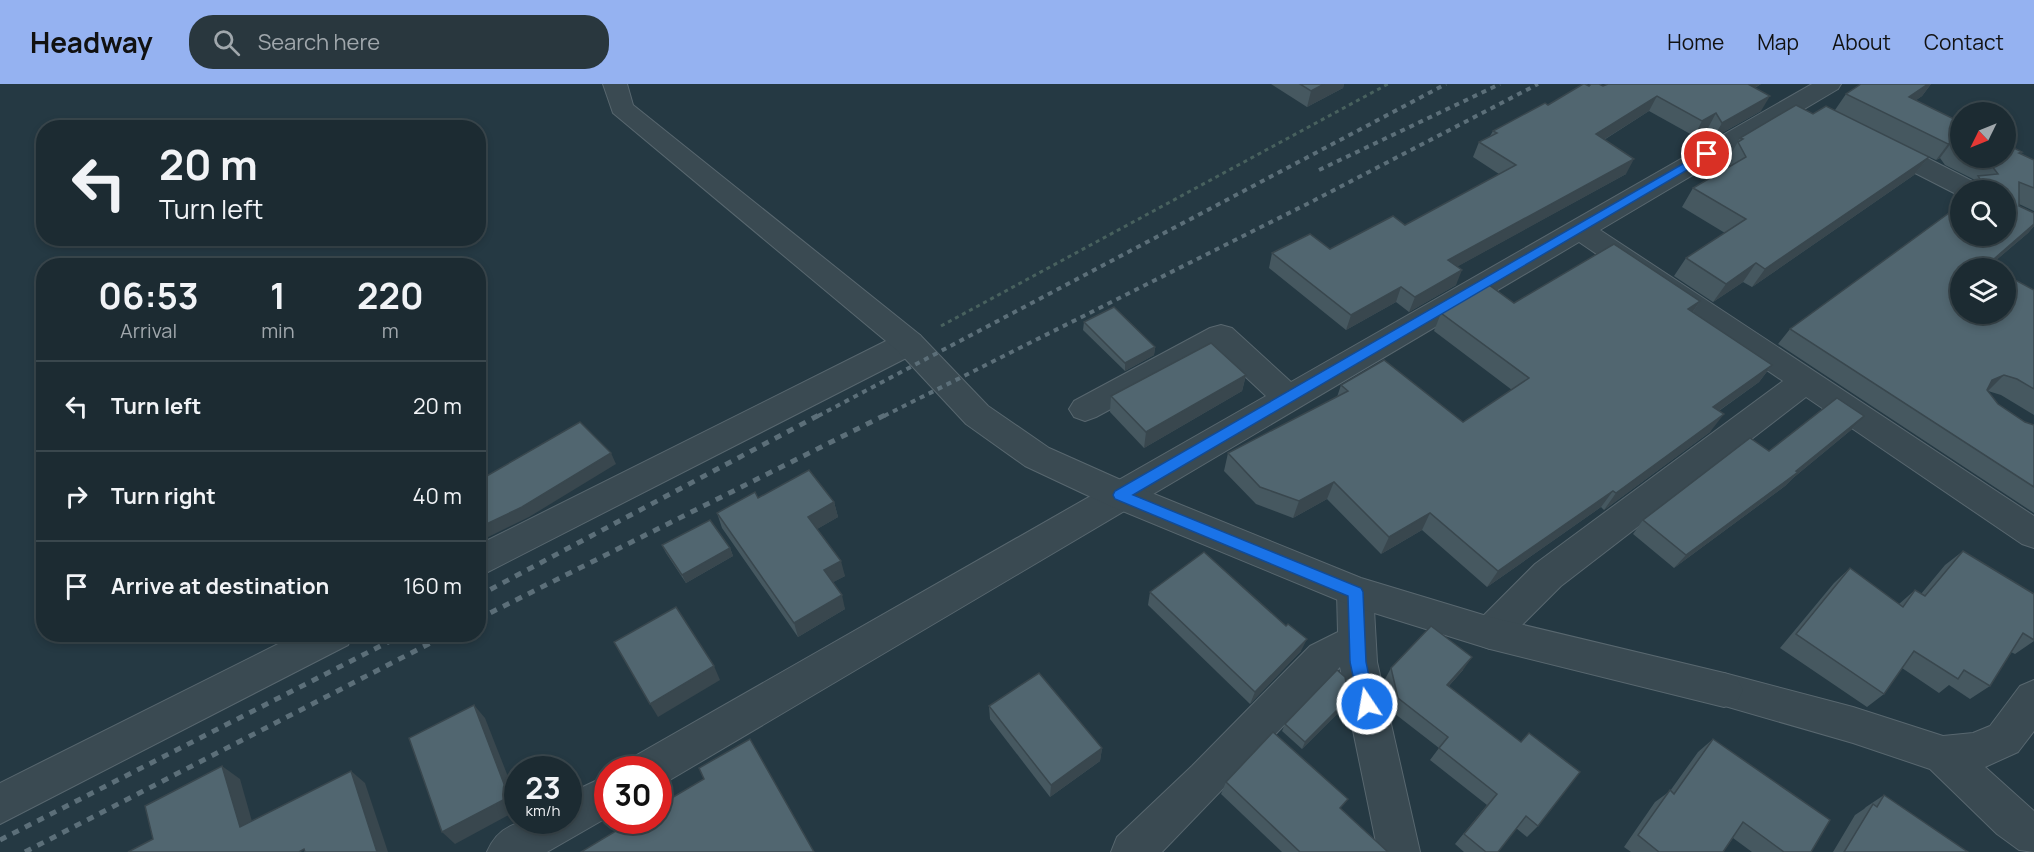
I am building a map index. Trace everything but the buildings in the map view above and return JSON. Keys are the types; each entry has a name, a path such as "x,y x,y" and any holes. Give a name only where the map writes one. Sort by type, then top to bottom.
{"street":[{"path":"615,84 622,108 909,344 977,415 1037,457 1120,495 1356,592 1490,633 1725,690 1853,725 1943,755 1973,752 1988,748 2004,739 2034,698"},
{"path":"672,757 1707,154 1809,109 1829,84"},
{"path":"1863,136 1950,180"},
{"path":"1579,229 2034,534"},
{"path":"1085,409 1221,336 1289,398"},
{"path":"486,558 909,344"},
{"path":"1490,633 1548,575 1806,381"},
{"path":"1356,592 1358,662 1398,852"},
{"path":"0,804 319,642"},
{"path":"1132,852 1206,780 1323,658 1331,651 1345,645 1358,645"},
{"path":"1943,755 2012,820 2034,835"},
{"path":"508,852 538,834"}],"path":[{"path":"909,344 1388,84"}],"railway":[{"path":"818,416 1446,84"},
{"path":"1319,170 1500,84"},
{"path":"884,416 1311,202 1538,84"},
{"path":"486,592 821,414"},
{"path":"486,615 887,414"},
{"path":"0,840 388,642"},
{"path":"25,852 432,642"}],"route":[{"path":"1367,704 1358,662 1356,592 1120,495 1707,154"}]}
